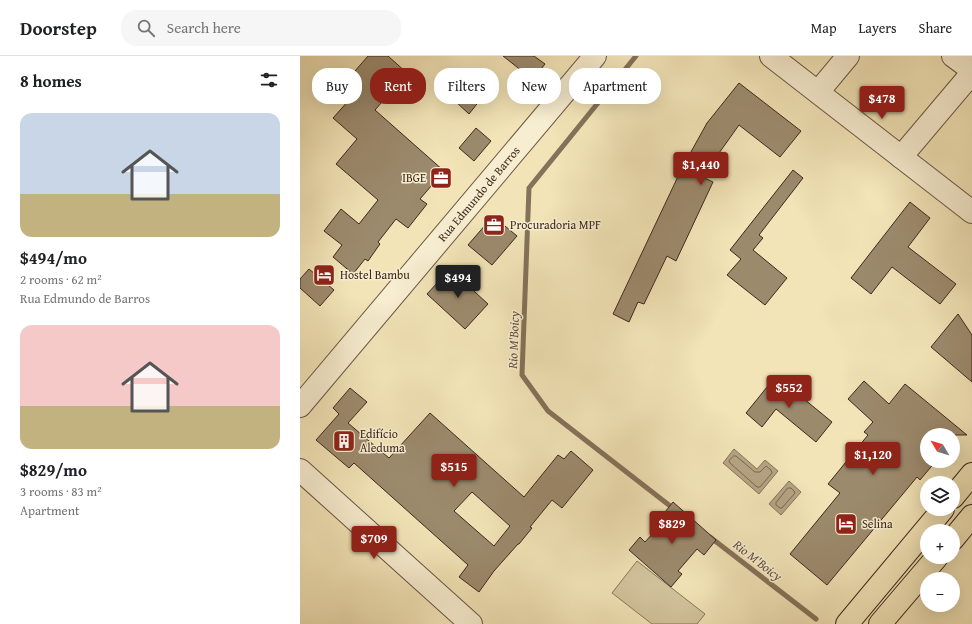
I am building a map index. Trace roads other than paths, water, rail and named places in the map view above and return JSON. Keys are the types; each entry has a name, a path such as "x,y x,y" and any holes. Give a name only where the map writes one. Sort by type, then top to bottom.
{"main road":[{"path":"960,488 972,474"},
{"path":"847,624 937,516"},
{"path":"960,531 972,516"},
{"path":"880,624 932,564"}],"street":[{"path":"771,56 972,212"},
{"path":"818,92 848,56"},
{"path":"901,157 972,72 953,56"},
{"name":"Rua Edmundo de Barros","path":"300,406 587,59"},
{"path":"300,470 471,624"}],"water":[{"path":"734,449 757,469 765,460 778,471 759,494 723,463"},
{"path":"789,481 801,492 781,515 769,504"}],"waterway":[{"name":"Rio M'Boicy","path":"636,56 529,188 522,375 548,411 674,509"},
{"name":"Rio M'Boicy","path":"710,537 816,619"}],"place":[{"name":"IBGE","path":"441,178"},
{"name":"Procuradoria MPF","path":"494,225"},
{"name":"Hostel Bambu","path":"324,275"},
{"name":"Edifício Aleduma","path":"344,441"},
{"name":"Selina","path":"846,524"}]}
